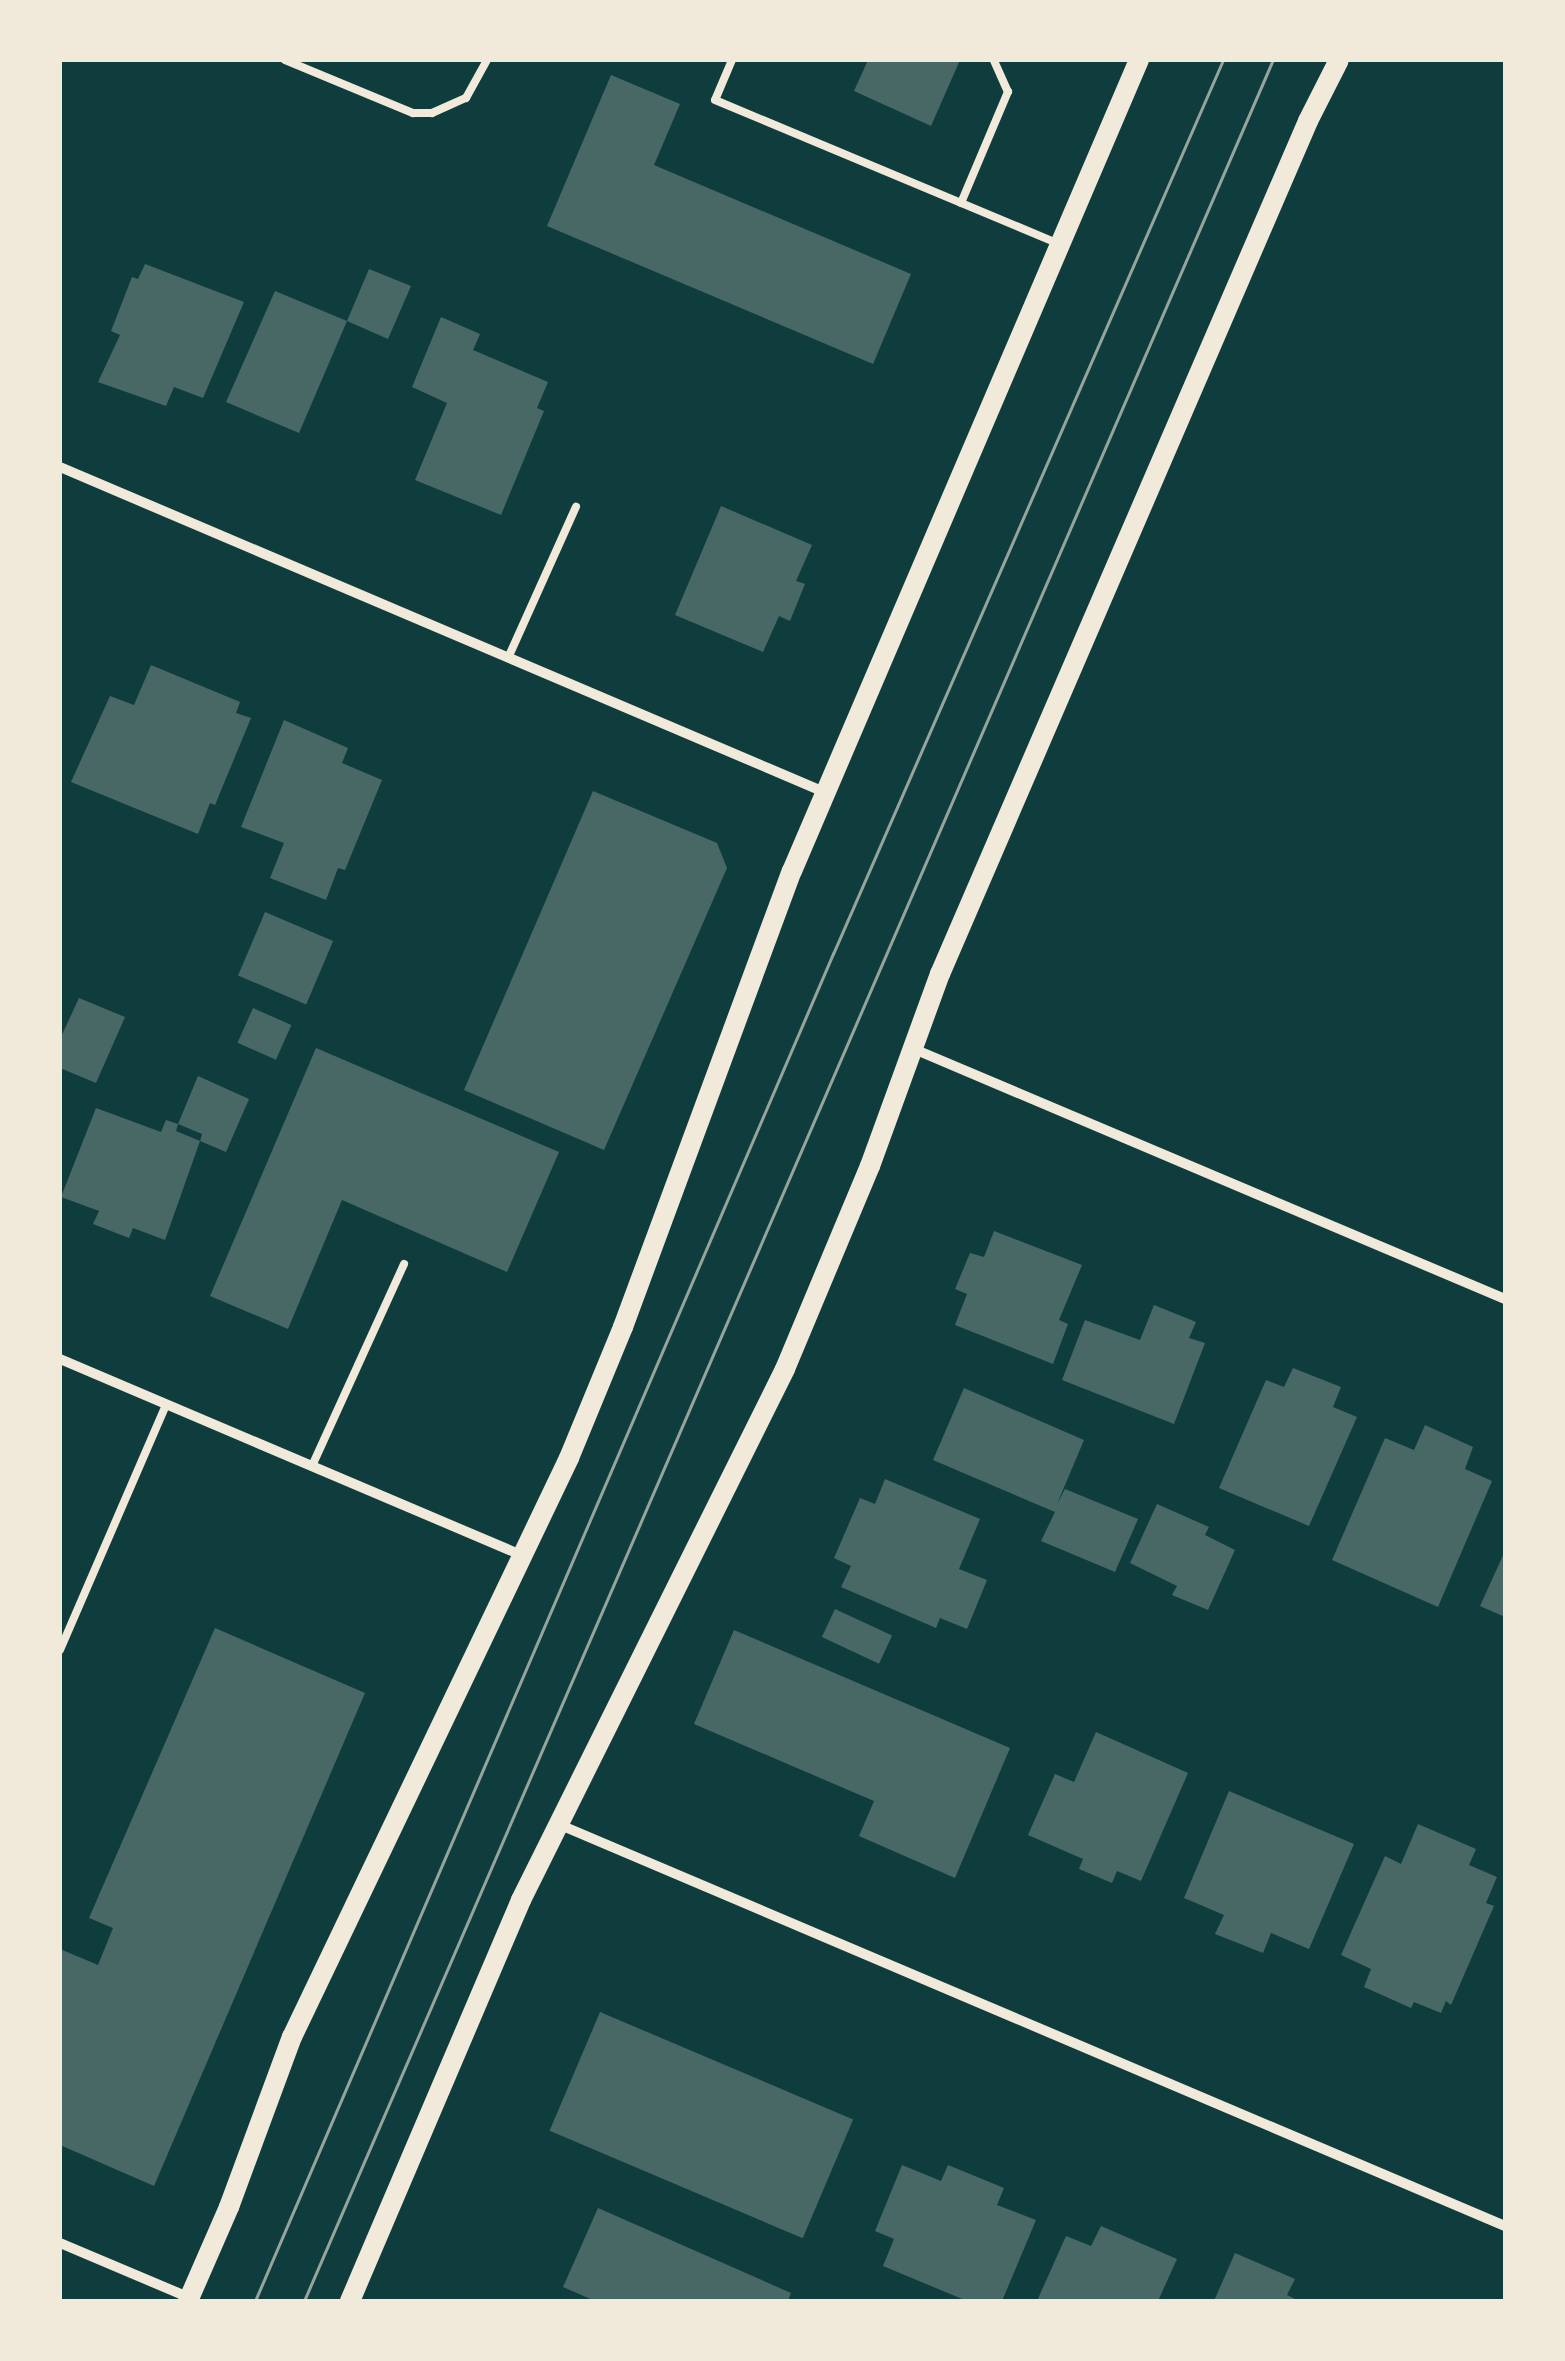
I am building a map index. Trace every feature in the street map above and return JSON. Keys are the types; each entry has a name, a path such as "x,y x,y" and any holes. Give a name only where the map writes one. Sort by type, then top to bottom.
{"main road":[{"path":"189,2300 292,2037 569,1458 623,1327 824,792 1139,60"},
{"path":"350,2301 557,1824 785,1369 870,1166 948,956 1308,121 1339,60"}],"street":[{"path":"60,468 824,792"},
{"path":"914,1048 1505,1299"},
{"path":"60,1359 521,1555"},
{"path":"557,1824 1505,2226"},
{"path":"60,2243 189,2300"}],"lane":[{"path":"285,60 414,113 450,108 466,98 487,60"},
{"path":"732,60 715,100 1060,244"},
{"path":"960,203 1008,92 994,60"},
{"path":"508,658 576,507"},
{"path":"312,1466 404,1264"},
{"path":"60,1650 166,1404"}],"building":[{"path":"868,60 960,60 931,126 854,91"},
{"path":"611,75 680,104 654,165 911,274 873,364 547,226"},
{"path":"145,264 244,302 203,398 174,387 166,406 98,382 120,335 111,331 132,277 138,279"},
{"path":"369,269 411,286 388,339 347,321"},
{"path":"275,291 347,321 299,433 226,402"},
{"path":"441,317 480,334 473,350 548,382 537,408 544,411 501,515 415,480 447,403 412,387"},
{"path":"721,506 812,545 796,581 805,584 790,621 779,616 763,652 675,615"},
{"path":"151,665 240,702 236,713 251,718 215,805 210,803 198,834 71,782 110,696 134,705"},
{"path":"284,720 348,748 342,763 382,780 345,870 338,868 326,900 270,878 284,843 241,827"},
{"path":"593,791 717,843 727,868 604,1150 464,1090"},
{"path":"265,912 333,941 306,1004 238,976"},
{"path":"79,998 125,1017 96,1083 60,1068 60,1039"},
{"path":"253,1008 291,1025 276,1060 238,1043"},
{"path":"316,1048 559,1152 507,1272 342,1200 288,1329 210,1296"},
{"path":"198,1076 249,1099 226,1152 200,1141 202,1134 178,1124"},
{"path":"96,1108 161,1132 166,1120 178,1124 176,1131 200,1141 165,1240 133,1228 129,1238 93,1224 99,1211 61,1197"},
{"path":"994,1231 1082,1265 1059,1320 1068,1324 1053,1364 955,1325 967,1294 955,1289 970,1253 984,1257"},
{"path":"1154,1305 1196,1322 1189,1338 1205,1343 1174,1424 1062,1380 1085,1320 1140,1340"},
{"path":"1293,1368 1341,1387 1333,1407 1357,1417 1309,1526 1219,1488 1266,1380 1284,1387"},
{"path":"964,1388 1084,1440 1057,1504 1065,1489 1138,1519 1115,1572 1041,1541 1055,1512 933,1460"},
{"path":"1425,1425 1473,1447 1465,1469 1492,1481 1438,1607 1332,1560 1385,1438 1414,1450"},
{"path":"885,1479 980,1519 959,1569 987,1580 967,1629 940,1618 936,1628 841,1587 851,1566 834,1558 860,1498 875,1504"},
{"path":"1157,1504 1209,1527 1205,1535 1235,1550 1208,1610 1172,1595 1177,1586 1130,1563"},
{"path":"1505,1551 1505,1617 1480,1606"},
{"path":"835,1609 892,1636 879,1664 822,1637"},
{"path":"215,1628 365,1693 154,2186 60,2145 60,1949 98,1965 113,1928 89,1918"},
{"path":"734,1630 1010,1748 955,1878 859,1836 874,1801 694,1724"},
{"path":"1096,1732 1188,1773 1141,1881 1117,1871 1112,1883 1079,1869 1083,1859 1028,1835 1055,1774 1074,1782"},
{"path":"1229,1791 1354,1844 1309,1949 1271,1933 1263,1953 1215,1934 1224,1915 1184,1898"},
{"path":"1418,1824 1476,1849 1469,1865 1497,1877 1486,1903 1494,1906 1451,2005 1446,2001 1441,2013 1414,2002 1411,2008 1364,1987 1371,1969 1341,1955 1385,1856 1401,1864"},
{"path":"600,2012 853,2119 803,2238 550,2131"},
{"path":"902,2165 941,2181 948,2165 1004,2188 997,2205 1036,2220 1002,2301 967,2301 883,2266 894,2239 875,2231"},
{"path":"598,2208 791,2293 788,2301 595,2301 563,2287"},
{"path":"1101,2226 1177,2259 1158,2301 1037,2301 1066,2236 1091,2246"},
{"path":"1235,2253 1295,2279 1287,2295 1299,2301 1214,2301"}],"tram line":[{"path":"255,2301 833,954 1223,60"},
{"path":"304,2301 1273,60"}]}
